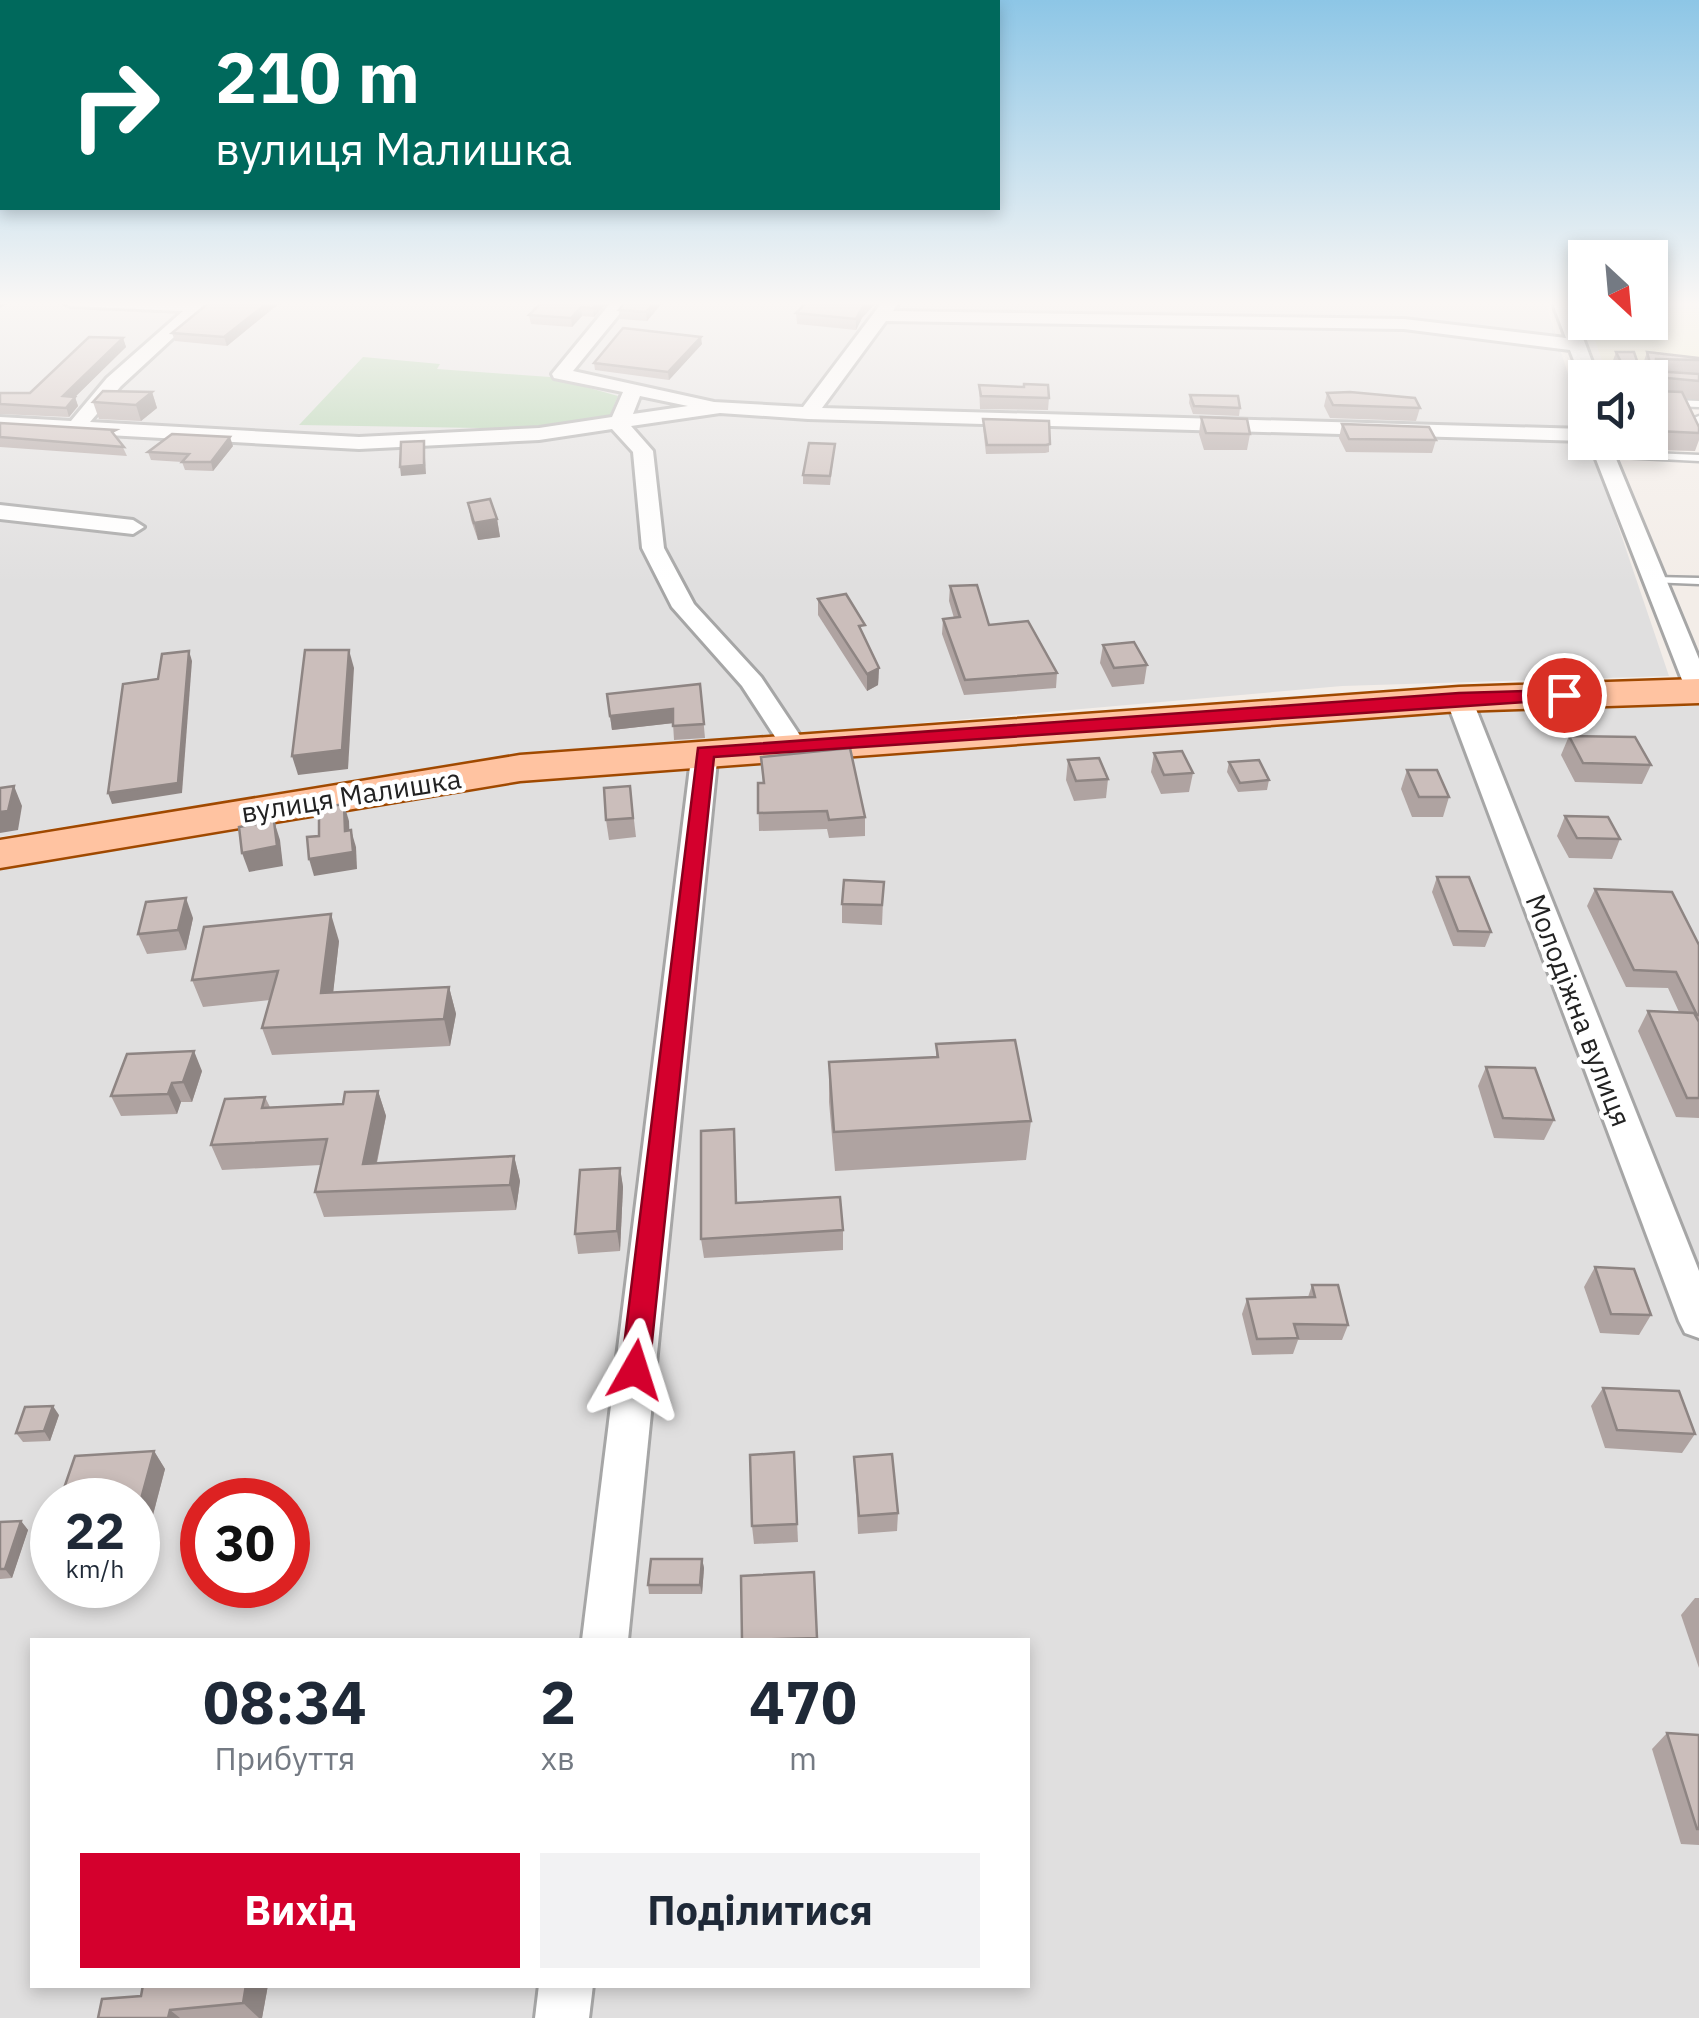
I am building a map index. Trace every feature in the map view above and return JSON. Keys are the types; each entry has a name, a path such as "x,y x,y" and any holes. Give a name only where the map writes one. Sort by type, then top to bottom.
{"main road":[{"name":"вулиця Малишка","path":"0,854 520,768 1459,699 1699,690"}],"street":[{"path":"76,427 103,395"},
{"path":"620,425 631,395"},
{"path":"666,395 720,407 808,413 1568,435"},
{"path":"808,413 821,395"},
{"path":"0,423 360,442 539,434 620,425 720,407"},
{"path":"620,425 643,451 653,548 684,607 752,682 794,746"},
{"path":"1609,460 1699,690"},
{"path":"0,512 133,527"},
{"name":"Молодіжна вулиця","path":"1459,699 1699,1321"},
{"path":"605,1638 705,752"},
{"path":"562,2018 566,1988"}],"lane":[{"path":"1673,395 1697,423"},
{"path":"1668,403 1699,404"},
{"path":"1668,455 1699,458"},
{"path":"1654,580 1699,581"}],"shaded area":[{"path":"0,395 1568,395 1568,460 1596,460 1669,676 1342,686 456,764 0,837"},
{"path":"1699,705 1699,2018 0,2018 0,867 521,781 1431,713"}],"green space":[{"path":"327,395 618,396 608,420 549,429 299,425"}],"building":[{"path":"0,395 75,397 66,408 0,404"},
{"path":"99,395 148,395 136,405 93,402"},
{"path":"1049,395 1049,398 981,396"},
{"path":"1190,395 1238,396 1240,408 1194,406"},
{"path":"1328,395 1384,395 1415,398 1420,408 1333,405"},
{"path":"1668,395 1684,395 1699,433 1668,432"},
{"path":"1201,417 1247,419 1250,434 1206,433"},
{"path":"983,419 1049,421 1050,444 987,445"},
{"path":"0,423 116,430 112,432 124,447 0,437"},
{"path":"1342,424 1429,427 1436,440 1349,439"},
{"path":"172,434 230,437 211,462 182,462 189,454 148,452"},
{"path":"424,441 424,465 400,467 401,442"},
{"path":"809,443 835,444 830,476 803,475"},
{"path":"490,499 497,519 474,523 468,503"},
{"path":"977,585 989,625 1028,621 1057,673 965,680 943,619 960,617 950,586"},
{"path":"846,594 865,625 859,626 879,668 867,674 818,599"},
{"path":"1134,642 1147,665 1114,668 1103,645"},
{"path":"305,650 349,650 342,750 292,756"},
{"path":"189,651 178,783 108,793 123,684 158,679 162,654"},
{"path":"700,684 704,724 673,726 673,709 610,716 607,694"},
{"path":"1569,736 1635,737 1651,765 1583,763"},
{"path":"850,748 865,817 829,820 827,811 758,813 758,783 764,783 761,757"},
{"path":"1182,751 1193,773 1164,775 1154,753"},
{"path":"1099,758 1108,779 1076,781 1068,760"},
{"path":"1259,760 1269,780 1240,783 1229,762"},
{"path":"1407,770 1437,770 1449,797 1419,797"},
{"path":"14,786 8,811 0,812 0,788"},
{"path":"630,786 633,818 606,820 604,788"},
{"path":"344,804 345,831 351,830 353,852 309,859 307,837 319,836 319,808"},
{"path":"1565,816 1608,817 1620,839 1577,838"},
{"path":"274,821 277,846 242,853 239,827"},
{"path":"1437,877 1469,877 1491,932 1458,931"},
{"path":"844,880 884,882 882,905 842,904"},
{"path":"1595,889 1672,892 1699,945 1699,1015 1676,972 1634,970"},
{"path":"186,898 178,930 138,934 146,902"},
{"path":"331,914 321,993 449,987 444,1019 262,1028 278,971 192,980 204,927"},
{"path":"1648,1011 1694,1013 1699,1022 1699,1098 1687,1098"},
{"path":"1015,1040 1031,1121 834,1132 829,1062 938,1057 936,1044"},
{"path":"194,1051 183,1082 172,1083 168,1094 111,1096 127,1054"},
{"path":"1486,1067 1535,1068 1554,1120 1503,1118"},
{"path":"378,1091 363,1164 514,1156 510,1185 315,1192 327,1139 211,1145 225,1099 265,1097 262,1108 343,1104 345,1092"},
{"path":"734,1129 736,1203 840,1197 843,1230 701,1239 701,1131"},
{"path":"620,1168 617,1231 575,1234 580,1170"},
{"path":"1595,1267 1634,1269 1651,1315 1611,1314"},
{"path":"1312,1285 1338,1285 1348,1325 1294,1324 1298,1338 1257,1339 1247,1299 1315,1297"},
{"path":"1603,1388 1679,1391 1695,1434 1617,1430"},
{"path":"53,1406 44,1431 16,1433 25,1407"},
{"path":"154,1451 147,1478 68,1478 75,1456"},
{"path":"794,1452 797,1524 752,1526 750,1455"},
{"path":"892,1454 898,1513 859,1516 854,1457"},
{"path":"21,1521 5,1569 0,1569 0,1522"},
{"path":"651,1559 702,1559 700,1585 648,1585"},
{"path":"814,1572 817,1638 742,1638 741,1576"},
{"path":"1667,1733 1699,1735 1699,1829 1697,1829"},
{"path":"142,1988 246,1988 243,2003 170,2010 168,2018 98,2018 102,1999 141,1996"}],"route":[{"path":"635,1370 705,752 1564,695"}]}
